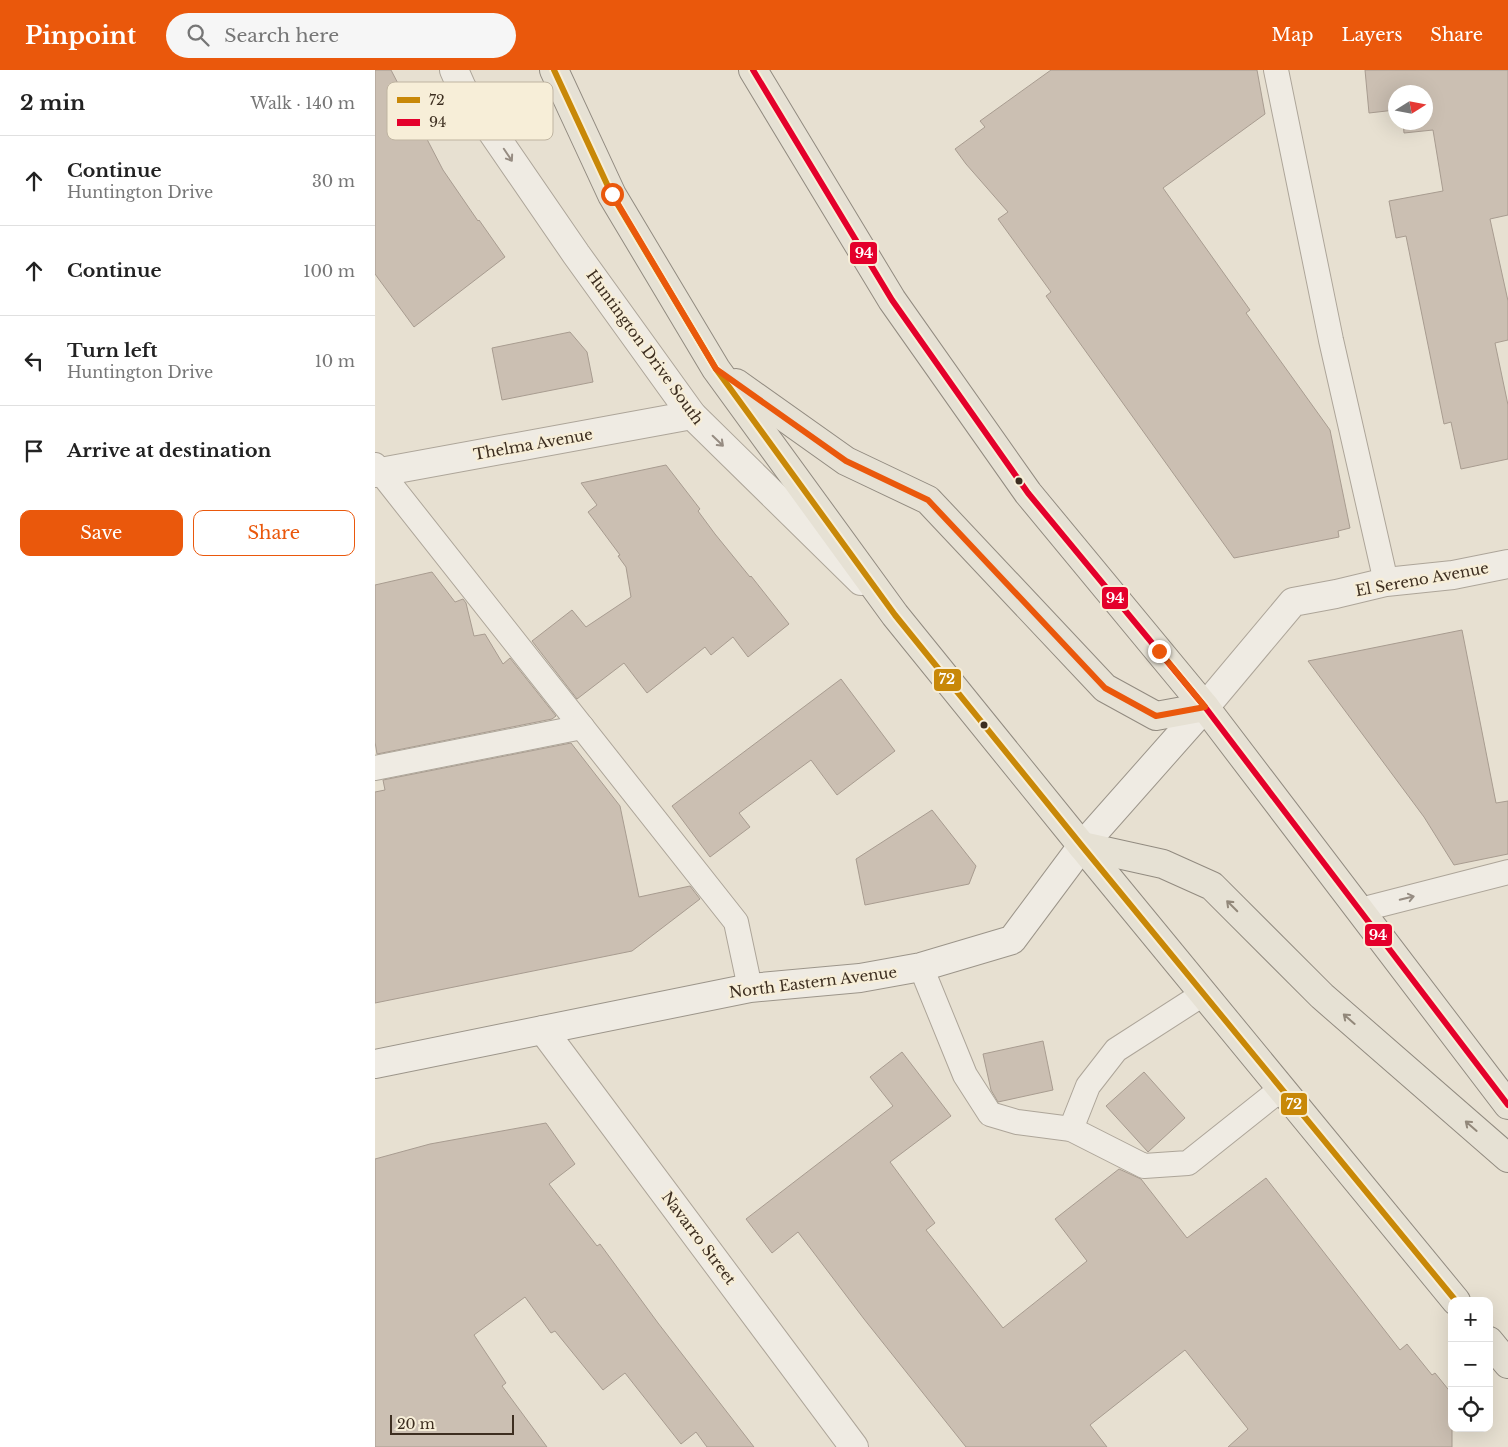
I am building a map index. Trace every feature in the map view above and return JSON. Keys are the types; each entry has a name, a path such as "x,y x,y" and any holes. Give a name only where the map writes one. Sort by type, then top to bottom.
{"main road":[{"path":"554,70 612,194 716,369 895,615 1453,1297"},
{"path":"756,74 891,300 1023,485 1205,707 1507,1102"},
{"path":"716,369 846,461 928,500 1105,688 1156,716 1205,707"},
{"path":"1082,846 1163,864 1211,886 1322,996 1508,1158"},
{"path":"1490,1342 1508,1364"}],"street":[{"name":"Huntington Drive South","path":"454,70 459,82"},
{"name":"Huntington Drive South","path":"498,140 576,254 692,415 895,615"},
{"name":"Thelma Avenue","path":"377,470 692,415"},
{"name":"El Sereno Avenue","path":"1205,707 1293,602 1386,582 1453,575 1508,564"},
{"name":"North Eastern Avenue","path":"375,1064 751,988 860,978 921,967 1012,940 1082,846 1205,707"},
{"name":"Navarro Street","path":"543,1030 854,1447"}],"lane":[{"path":"1276,70 1331,340 1386,582"},
{"path":"377,470 736,922 751,988"},
{"path":"375,768 582,727"},
{"path":"1360,910 1508,872"},
{"path":"921,967 965,1075 990,1114 1017,1122 1071,1129 1144,1166 1188,1162 1281,1089"},
{"path":"1071,1129 1088,1086 1116,1050 1203,994"}],"building":[{"path":"375,70 391,70 397,82 387,82 387,140 427,140 443,170 505,257 414,327 375,274"},
{"path":"1051,70 1257,70 1265,114 1163,188 1250,310 1246,313 1330,430 1350,528 1338,531 1339,537 1234,558 1046,296 1051,292 998,219 1008,212 955,149 985,127 980,121"},
{"path":"1365,70 1508,70 1508,215 1490,219 1508,301 1508,340 1495,343 1508,405 1508,459 1461,469 1451,422 1444,424 1406,236 1396,238 1389,201 1443,191 1433,130 1433,85 1388,85 1388,111 1369,113"},
{"path":"1404,130 1433,130 1404,133"},
{"path":"570,332 587,352 593,382 502,400 492,348"},
{"path":"666,465 700,509 698,511 715,534 789,624 748,657 733,637 711,655 705,647 647,693 624,663 577,699 532,641 572,610 586,627 631,597 626,567 618,556 620,555 588,512 597,505 581,483"},
{"path":"432,572 455,602 463,599 466,603 474,636 485,634 503,664 510,658 556,716 552,719 377,754 375,742 375,585"},
{"path":"1462,630 1496,803 1508,801 1508,854 1454,865 1424,817 1308,661"},
{"path":"841,679 895,751 837,795 811,760 739,813 750,827 710,857 672,806"},
{"path":"571,743 620,806 639,897 690,886 700,899 632,951 375,1003 375,792 385,790 383,780"},
{"path":"932,810 976,866 969,884 865,905 856,859"},
{"path":"1043,1041 1053,1090 998,1102 991,1090 983,1054"},
{"path":"902,1052 951,1116 890,1162 935,1223 926,1230 1003,1328 1087,1261 1055,1219 1119,1169 1141,1179 1187,1238 1266,1178 1400,1350 1407,1344 1432,1375 1435,1373 1448,1389 1448,1432 1452,1432 1452,1447 1228,1447 1248,1429 1185,1350 1090,1425 1107,1447 966,1447 864,1319 798,1232 772,1253 746,1219 893,1106 870,1077"},
{"path":"1144,1072 1185,1118 1148,1152 1106,1106"},
{"path":"546,1123 575,1164 549,1184 597,1246 600,1244 658,1323 754,1447 707,1447 696,1432 681,1444 625,1373 603,1390 555,1331 551,1333 525,1297 474,1335 506,1383 502,1386 547,1447 375,1447 375,1159 430,1144"}],"transit line":[{"name":"72","path":"554,70 612,195 716,369 895,615 1453,1297"},
{"name":"94","path":"753,70 892,300 1028,493 1205,707 1508,1105"}],"route":[{"path":"612,194 716,369 846,461 928,500 1105,688 1156,716 1205,707 1159,651"}]}
